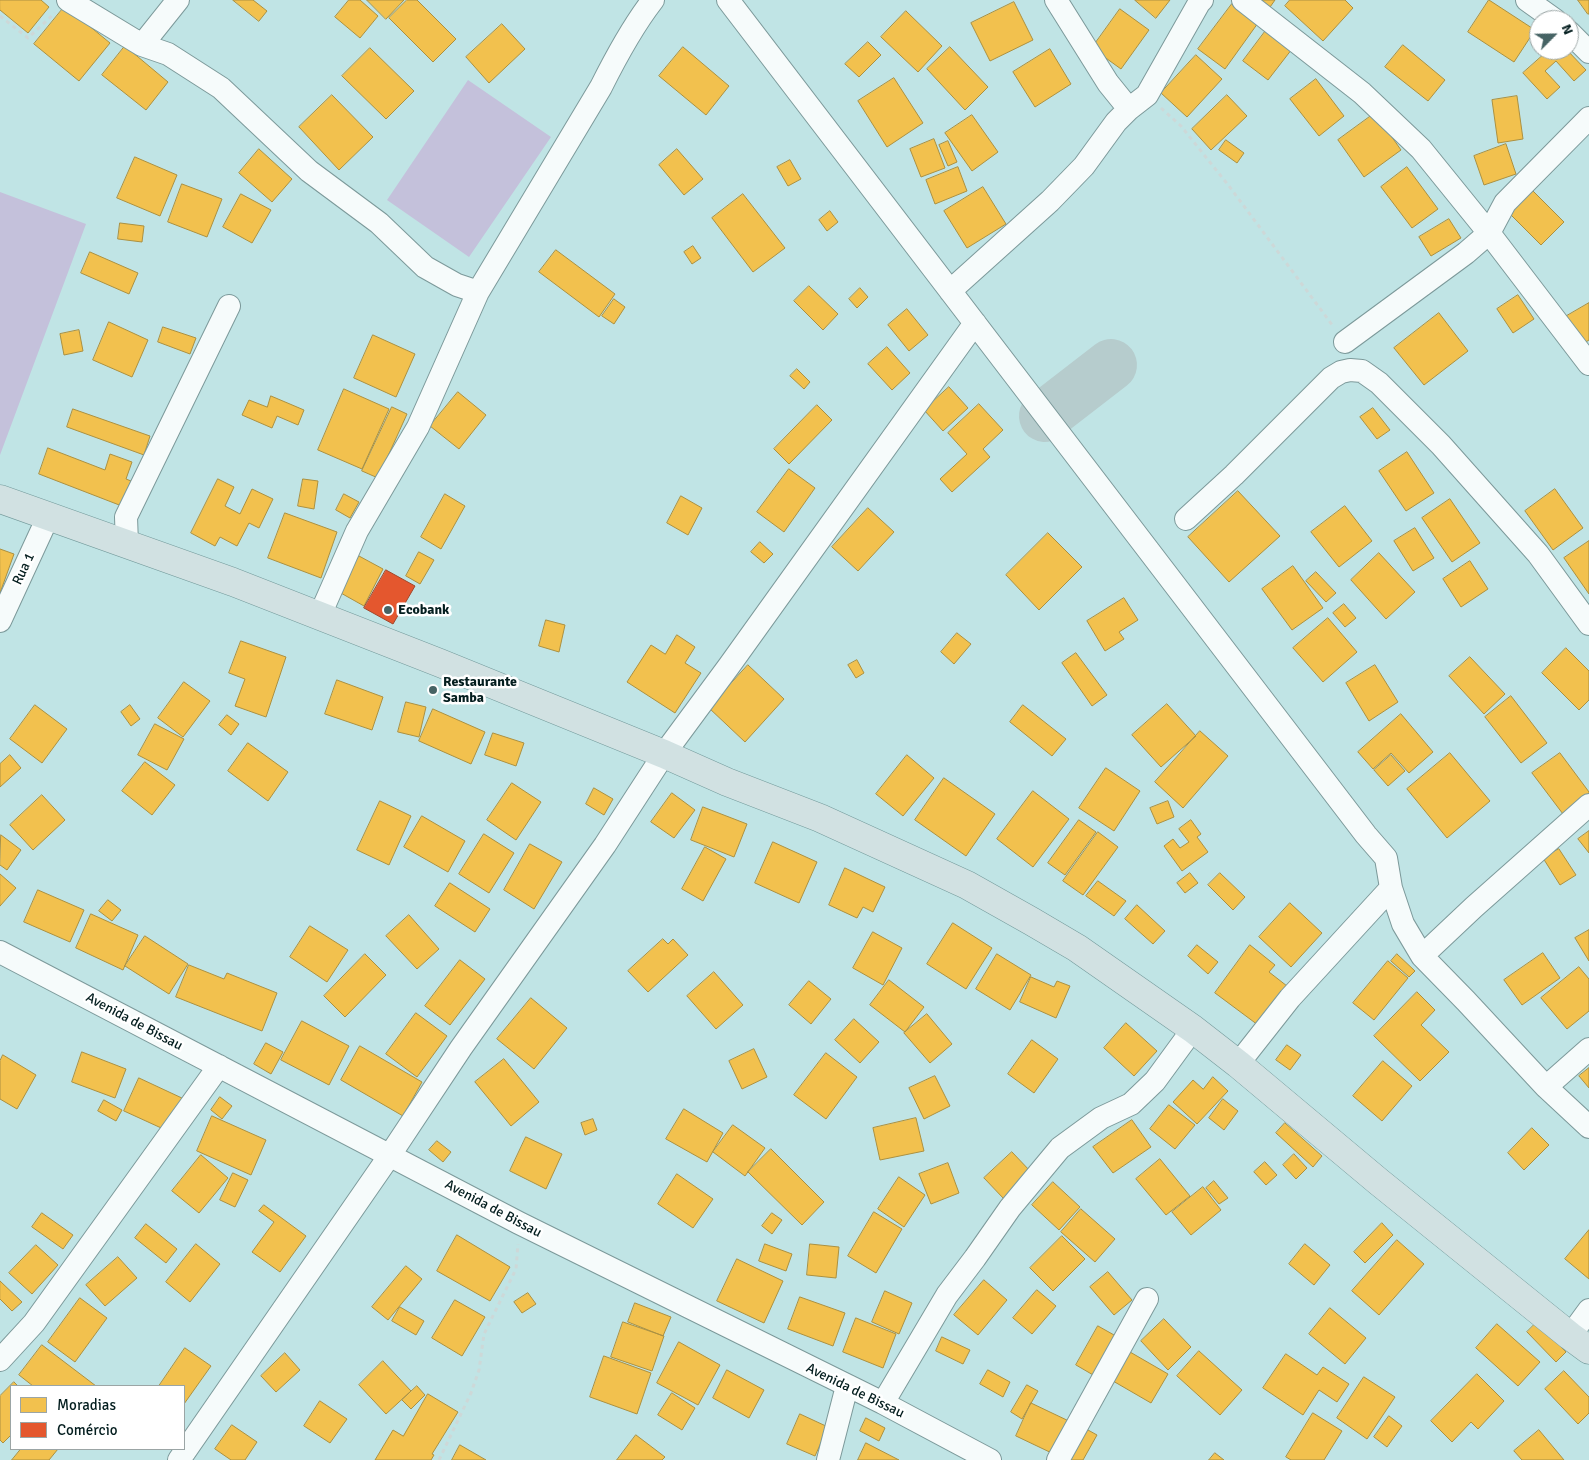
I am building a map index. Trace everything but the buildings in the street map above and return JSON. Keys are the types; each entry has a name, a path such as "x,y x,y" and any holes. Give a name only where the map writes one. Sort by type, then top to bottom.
{"main road":[{"path":"0,499 320,615 664,754 727,782 820,818 967,885 1077,948 1193,1029 1579,1343"}],"street":[{"path":"68,0 142,45 168,54 221,88 309,171 380,223 425,267 457,286 478,292"},
{"path":"142,45 178,0"},
{"path":"320,615 357,531 418,427 478,292 601,87 641,14 652,0"},
{"path":"728,0 1360,827 1386,858 1391,888 1403,924 1422,956 1546,1088 1589,1128"},
{"path":"1056,0 1108,83 1129,109"},
{"path":"950,291 1050,201 1084,166 1116,122 1147,95 1202,0"},
{"path":"1243,0 1369,99 1421,149 1489,233 1589,364"},
{"path":"1528,0 1542,10"},
{"path":"1579,42 1589,52"},
{"path":"1345,342 1466,253 1489,233 1505,202 1589,118"},
{"path":"127,544 126,517 229,306"},
{"path":"179,1460 390,1155 461,1048 605,845 664,754 975,323"},
{"path":"1186,519 1234,475 1331,378 1350,370 1362,371 1379,383 1441,445 1538,554 1589,624"},
{"name":"Rua 1","path":"0,621 48,517"},
{"path":"1422,956 1589,805"},
{"path":"1238,1064 1290,998 1391,888"},
{"name":"Avenida de Bissau","path":"0,952 519,1224 883,1404 990,1460"},
{"path":"883,1404 946,1295 1010,1208 1060,1148 1101,1118 1131,1104 1155,1081 1193,1029"},
{"path":"1546,1088 1589,1049"},
{"path":"0,1360 34,1323 218,1066"},
{"path":"1058,1460 1147,1299"},
{"path":"1579,1343 1589,1310"},
{"path":"828,1460 847,1386"}],"path":[{"path":"0,16 28,38 68,0"},
{"path":"1147,95 1181,126 1229,186 1345,342"},
{"path":"439,1460 471,1393 479,1370 484,1334 516,1270 519,1224"}],"shaded area":[{"path":"468,80 551,137 469,257 387,200"},
{"path":"0,192 86,224 0,455"}],"taxiway":[{"path":"1045,416 1111,365"}],"place":[{"name":"Ecobank","path":"388,610"},
{"name":"Restaurante Samba","path":"433,690"}]}
